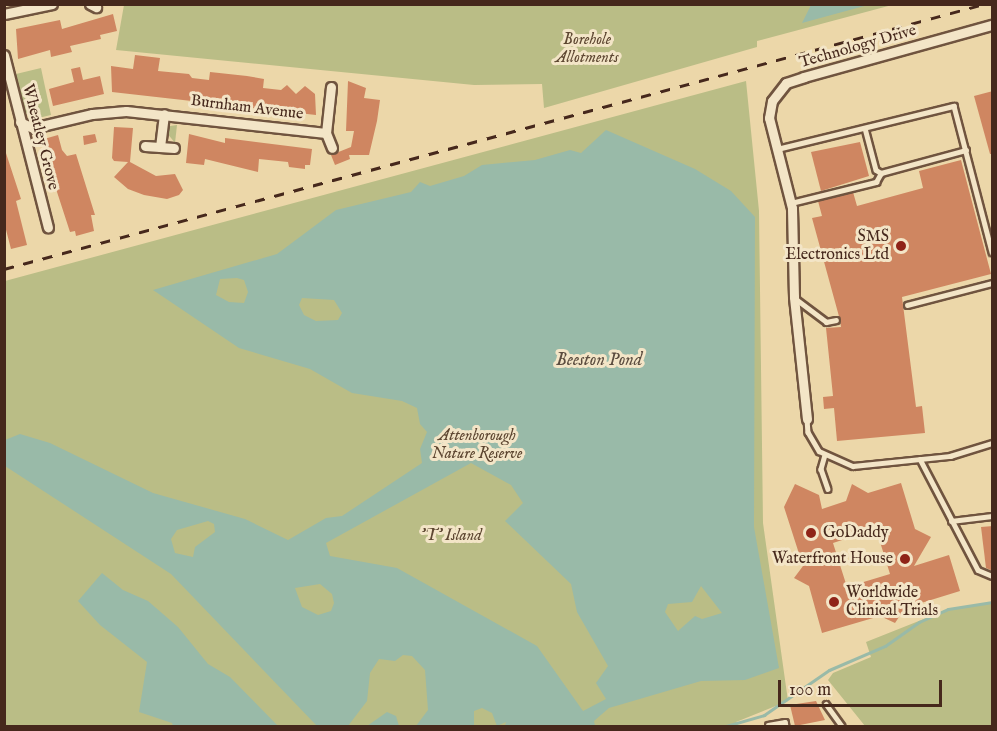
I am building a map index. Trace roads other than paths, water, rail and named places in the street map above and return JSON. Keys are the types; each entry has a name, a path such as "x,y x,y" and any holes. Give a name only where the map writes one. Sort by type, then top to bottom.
{"street":[{"path":"4,14 52,4"},
{"name":"Technology Drive","path":"807,419 794,297 791,203 777,149 770,108 777,92 786,83 993,25"},
{"name":"Wheatley Grove","path":"4,55 48,227"},
{"name":"Burnham Avenue","path":"331,87 326,133 332,148"},
{"name":"Burnham Avenue","path":"20,122 33,128 102,112 164,114 326,133"},
{"path":"160,147 164,114"},
{"path":"145,146 174,148"}],"lane":[{"path":"777,149 954,106 993,252"},
{"path":"865,128 876,170 881,172 966,150"},
{"path":"791,203 876,182 881,172"},
{"path":"907,305 993,283"},
{"path":"794,297 826,322 836,320"},
{"path":"807,419 813,442 825,455 853,466 964,453 993,443"},
{"path":"825,455 821,469 828,489"},
{"path":"920,459 978,570 993,576"},
{"path":"951,521 993,516"},
{"path":"826,704 842,726"},
{"path":"768,725 785,722 786,726"}],"water":[{"path":"811,4 868,5 802,23"},
{"name":"Beeston Pond","path":"606,130 695,169 731,191 755,217 754,527 779,668 745,680 701,681 609,708 594,721 595,726 505,726 506,722 497,726 492,713 482,708 474,711 474,726 416,726 428,710 425,670 412,656 403,655 395,661 379,659 370,673 367,701 348,726 317,726 171,574 5,466 5,440 20,434 50,443 153,493 245,519 288,540 326,518 342,516 422,463 420,449 427,432 420,424 417,408 402,401 352,393 310,369 239,348 153,290 277,254 336,210 411,192 420,182 430,186 464,176 482,165 535,160 570,150 581,153","holes":["220,279 244,280 248,292 244,303 229,302 216,295","302,298 334,300 342,313 338,320 316,321 304,315 299,305","471,463 511,485 523,503 505,521 571,584 577,612 608,666 596,683 606,699 583,711 537,646 397,568 330,556 326,543","208,521 214,524 215,532 195,547 193,557 175,553 171,539 177,530","320,584 332,594 334,603 331,611 318,615 302,607 295,588","701,586 722,613 702,619 695,616 678,631 665,612 668,604 692,602"]},
{"path":"102,573 123,590 148,601 178,627 208,664 230,677 278,726 173,726 172,723 139,712 147,662 100,625 78,601"},
{"path":"387,712 396,716 399,726 367,726"}],"waterway":[{"path":"726,726 764,715 829,670 885,646 919,622 948,609 992,602"}],"railway":[{"path":"4,269 984,4"}],"place":[{"name":"SMS Electronics Ltd","path":"901,246"},
{"name":"GoDaddy","path":"811,533"},
{"name":"Waterfront House","path":"905,559"},
{"name":"Worldwide Clinical Trials","path":"834,602"}],"park label":[{"name":"Borehole Allotments","path":"587,49"},
{"name":"Attenborough Nature Reserve","path":"477,445"},
{"name":"'T' Island","path":"451,536"}]}
